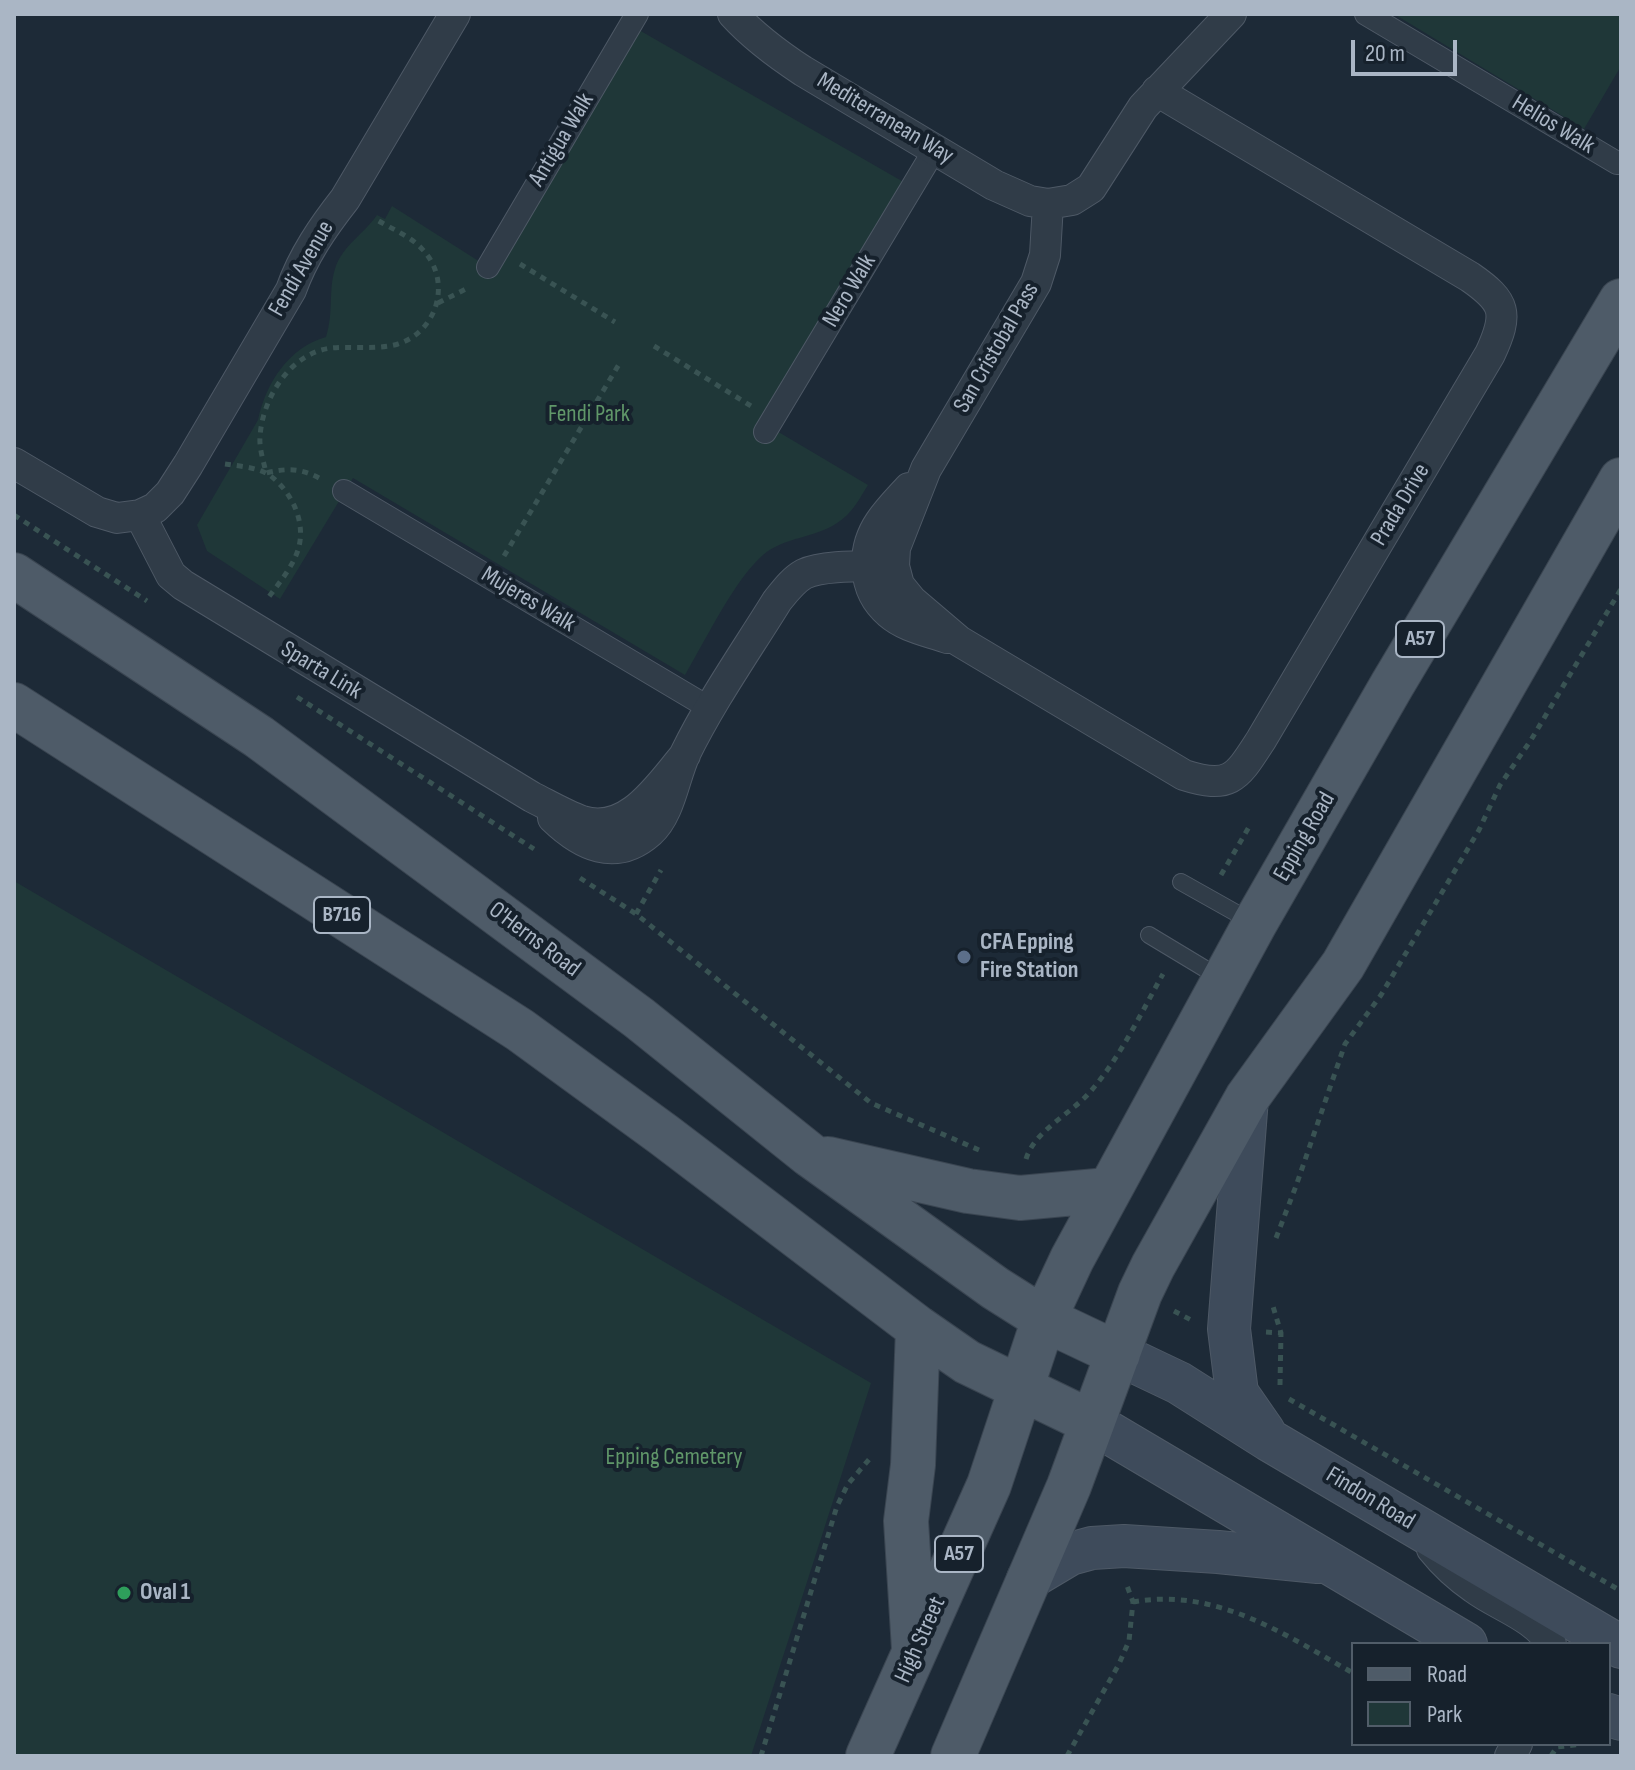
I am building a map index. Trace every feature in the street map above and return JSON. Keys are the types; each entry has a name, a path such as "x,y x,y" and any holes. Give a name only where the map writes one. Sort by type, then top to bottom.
{"main road":[{"name":"Epping Road","path":"1019,1388 1044,1319 1072,1259 1223,980 1392,685 1621,301"},
{"path":"959,1741 1069,1486 1140,1293 1247,1098 1343,965 1621,480"},
{"name":"O'Herns Road","path":"14,575 272,746 639,1018 810,1155 995,1288 1044,1319 1118,1354"},
{"name":"B716","path":"14,705 520,1030 918,1328 967,1362 1019,1388"},
{"path":"1247,1098 1229,1329 1237,1393 1269,1440"},
{"path":"810,1155 968,1191 1020,1198 1108,1190"},
{"path":"915,1655 906,1521 913,1465 918,1328"},
{"name":"Findon Road","path":"1118,1354 1179,1383 1269,1440 1621,1647"},
{"path":"1019,1388 1091,1422 1463,1642"},
{"name":"High Street","path":"868,1756 989,1485 1019,1388"},
{"path":"1028,1579 1070,1554 1092,1548 1124,1546 1331,1564"}],"street":[{"name":"Fendi Avenue","path":"140,515 155,508 170,493 188,465 291,290 299,267 345,199 455,14"},
{"name":"Antigua Walk","path":"493,258 637,14"},
{"name":"Mediterranean Way","path":"733,14 775,53 1012,194 1048,204"},
{"path":"1048,204 1072,200 1091,188 1130,124 1157,91 1231,14"},
{"name":"Helios Walk","path":"1366,14 1617,163"},
{"name":"Prada Drive","path":"880,567 874,597 890,614 912,627 959,641 1184,775 1208,783 1224,781 1245,765 1498,337 1502,314 1491,292 1157,91"},
{"name":"Nero Walk","path":"768,426 935,149"},
{"name":"San Cristobal Pass","path":"880,567 869,545 880,522 926,469 1036,283 1045,255 1048,204"},
{"path":"14,463 97,512 117,518 140,515"},
{"name":"Mujeres Walk","path":"344,491 711,709"},
{"name":"Sparta Link","path":"140,515 171,575 183,585 532,797 584,822 619,820 650,797 685,755 789,586 803,575 818,570 880,567"},
{"path":"1410,1523 1443,1563 1475,1589 1530,1623 1549,1642"}],"lane":[{"path":"1181,882 1255,923"},
{"path":"1149,935 1223,980"}],"path":[{"path":"266,473 259,441 261,421 270,400 297,362 311,352 396,345 416,336 438,303 438,278 433,263 422,248 377,220"},
{"path":"493,258 615,322"},
{"path":"654,346 768,426"},
{"path":"491,578 621,361"},
{"path":"188,465 224,464 266,473 292,500 298,516 298,549 290,567 268,598"},
{"path":"266,473 298,469 344,491"},
{"path":"14,515 160,609"},
{"path":"1270,1249 1281,1229 1345,1044 1381,995 1479,830 1500,785 1531,740 1621,589"},
{"path":"292,693 543,854"},
{"path":"1207,897 1237,852 1249,827"},
{"path":"636,914 661,870"},
{"path":"570,871 636,914 871,1103 979,1150"},
{"path":"1020,1198 1023,1168 1029,1149 1090,1093 1176,951"},
{"name":"Findon Road","path":"1267,1289 1281,1333 1282,1393 1621,1591"},
{"path":"1140,1293 1201,1326 1281,1333"},
{"path":"761,1756 837,1506 848,1484 877,1446"},
{"path":"1067,1756 1129,1641 1133,1602 1123,1571 1124,1546"},
{"path":"1133,1602 1154,1598 1189,1599 1241,1613 1351,1672"}],"green space":[{"path":"1394,14 1621,14 1621,66 1584,129"},
{"name":"Fendi Park","path":"639,30 907,184 765,424 868,485 851,511 828,528 780,545 763,555 731,595 685,675 353,478 280,599 207,551 197,525 258,420 267,393 281,368 301,349 326,337 333,277 338,261 348,247 377,215 385,219 392,206 488,267"},
{"name":"Epping Cemetery","path":"14,881 871,1383 751,1756 14,1756"}],"place":[{"name":"CFA Epping Fire Station","path":"964,957"},
{"name":"Oval 1","path":"124,1593"}]}
